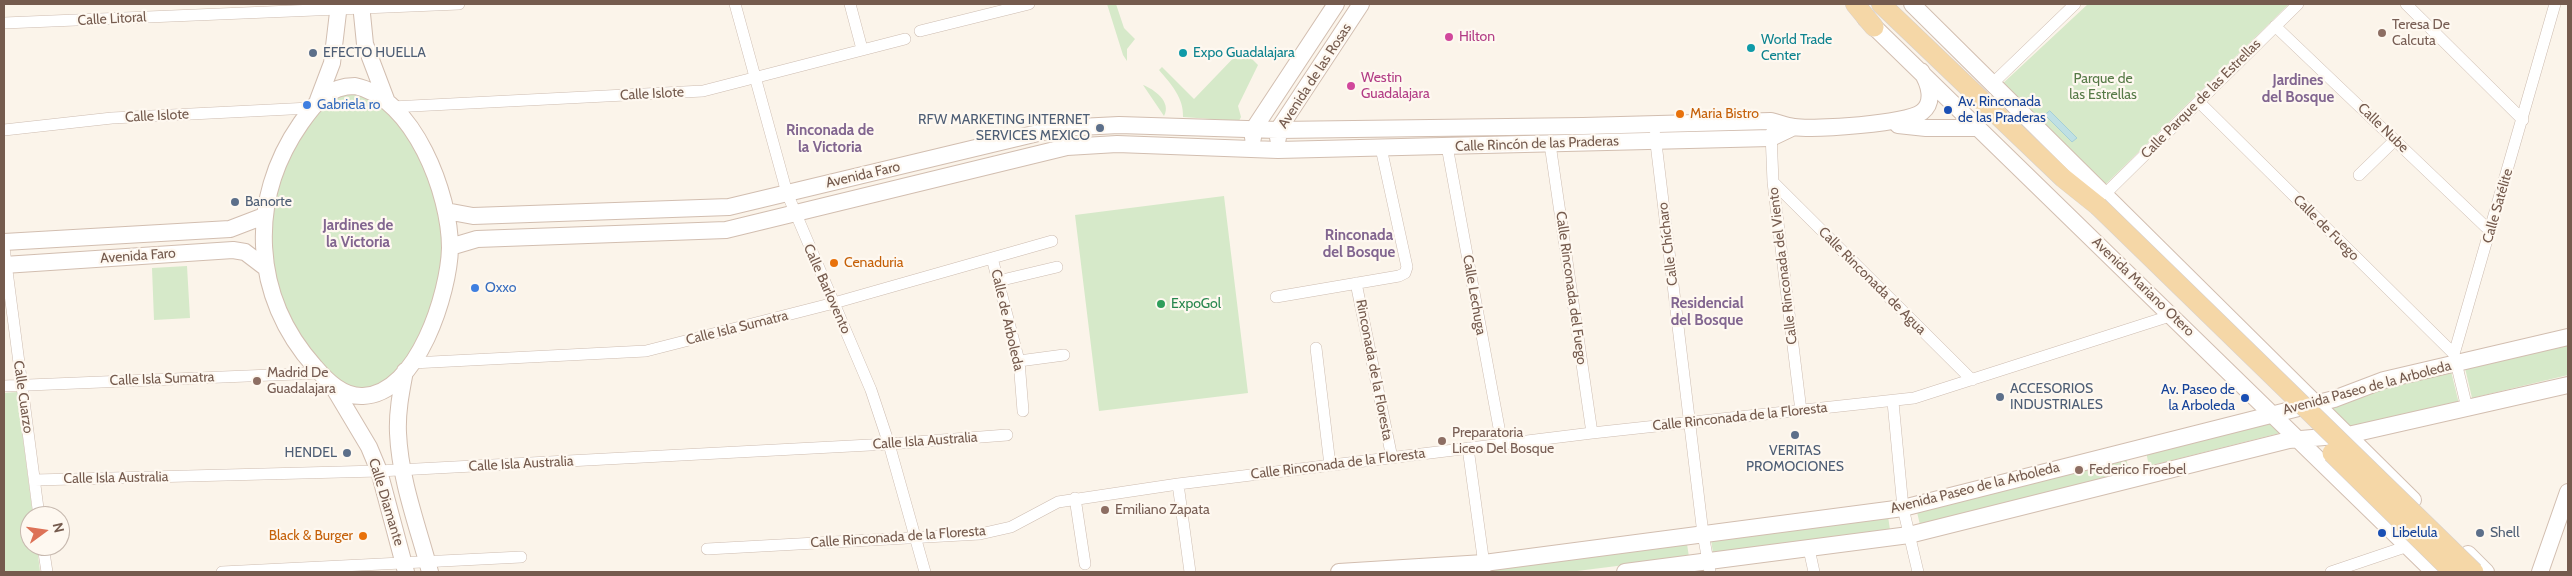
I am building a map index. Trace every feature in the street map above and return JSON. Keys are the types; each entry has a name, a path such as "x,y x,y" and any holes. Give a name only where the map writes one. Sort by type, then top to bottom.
{"main road":[{"path":"1855,4 1874,27"},
{"name":"Avenida Mariano Otero","path":"1881,4 2063,178 2097,205 2472,572"},
{"name":"Avenida Mariano Otero","path":"2097,205 2454,572"}],"street":[{"name":"Calle Litoral","path":"4,23 339,6 460,4"},
{"name":"Calle Barlovento","path":"735,4 787,193 871,390 889,444 925,572"},
{"path":"850,4 862,50"},
{"path":"980,4 983,16"},
{"path":"920,32 1029,4"},
{"name":"Avenida de las Rosas","path":"1253,130 1336,4"},
{"name":"Avenida de las Rosas","path":"1278,150 1278,130 1361,4"},
{"name":"Avenida Mariano Otero","path":"1850,4 2299,438 2434,572"},
{"name":"Avenida Mariano Otero","path":"1912,4 1992,84 2097,205 2348,435 2486,572"},
{"path":"1992,84 2075,4"},
{"name":"Calle Parque de las Estrellas","path":"2097,205 2298,4"},
{"path":"2406,4 2523,120"},
{"name":"Calle Satélite","path":"2467,408 2455,359 2555,4"},
{"path":"314,104 336,89 355,86 374,92 390,105 407,124 422,148 435,175 446,211 450,247 444,287 436,316 409,367 385,389 364,396 342,391 326,378 300,350 284,323 272,292 266,268 264,216 266,203 284,148 314,104 332,63 339,6"},
{"path":"361,6 365,44 390,105"},
{"name":"Calle Nube","path":"2275,26 2490,231"},
{"path":"1312,81 1319,52 1318,32"},
{"name":"Calle Islote","path":"390,105 703,91 905,38"},
{"name":"Calle Rincón de las Praderas","path":"1886,123 1913,117 1926,108 1930,94 1926,79 1921,71"},
{"name":"Calle de Fuego","path":"2199,102 2455,359"},
{"name":"Calle Islote","path":"4,130 112,118 314,104"},
{"name":"Calle Rincón de las Praderas","path":"1278,130 1772,121 1794,127 1886,123 1926,128 1978,128"},
{"name":"Calle Rinconada del Viento","path":"1772,121 1773,182 1801,411"},
{"name":"Calle Chícharo","path":"1654,124 1689,422 1709,567"},
{"name":"Avenida Faro","path":"446,211 473,216 717,208 1059,128 1119,125 1278,130"},
{"name":"Calle Rincón de las Praderas","path":"1278,150 1772,138 1794,127"},
{"path":"1253,130 1253,150"},
{"path":"2359,174 2395,140"},
{"name":"Avenida Faro","path":"450,247 477,239 726,230 1067,147 1117,144 1278,150"},
{"name":"Calle Rinconada del Fuego","path":"1550,144 1592,433"},
{"name":"Calle Lechuga","path":"1447,146 1502,444"},
{"name":"Rinconada de la Floresta","path":"1276,297 1405,273 1406,267 1381,148"},
{"name":"Calle Rinconada de Agua","path":"1773,182 1972,380"},
{"name":"Avenida Faro","path":"4,242 230,229 264,216"},
{"name":"Calle Isla Sumatra","path":"409,367 646,351 834,303 1052,240"},
{"name":"Calle Cuarzo","path":"4,248 38,506"},
{"name":"Avenida Faro","path":"5,265 233,250 245,252 266,268"},
{"name":"Calle de Arboleda","path":"992,258 1019,361 1023,411"},
{"path":"998,281 1056,267"},
{"name":"Rinconada de la Floresta","path":"1356,283 1392,458"},
{"name":"Calle Rinconada de la Floresta","path":"706,549 980,534 1011,527 1049,506 1076,498 1592,433 1893,402 1927,395 2172,315"},
{"name":"Avenida Paseo de la Arboleda","path":"1339,572 1484,567 1703,534 1903,508 2273,413 2315,404 2384,380 2455,359 2568,337"},
{"path":"1316,348 1330,465"},
{"path":"1019,361 1064,355"},
{"name":"Calle Diamante","path":"409,367 398,426 403,470 429,567"},
{"name":"Calle Isla Sumatra","path":"4,386 21,384 326,378"},
{"name":"Calle Diamante","path":"326,378 365,439 379,471 405,568"},
{"name":"Avenida Paseo de la Arboleda","path":"1625,572 1709,567 1809,548 1909,535 2140,476 2299,438 2348,435 2568,384"},
{"path":"1893,402 1903,508 1918,572"},
{"path":"2299,408 2472,572"},
{"name":"Calle Isla Australia","path":"35,480 403,470 889,444 1007,435"},
{"path":"1468,448 1484,567"},
{"path":"2134,449 2140,476"},
{"path":"1178,484 1190,572"},
{"path":"2540,572 2568,492"},
{"path":"1076,498 1085,564"},
{"path":"2331,572 2360,567 2408,546"},
{"path":"1809,548 1814,572"},
{"path":"45,556 47,572"},
{"path":"222,572 429,567 521,557"}],"green space":[{"path":"1107,4 1116,4 1124,28 1135,39 1127,49 1127,61 1123,55"},
{"name":"Parque de las Estrellas","path":"2088,4 2289,4 2104,186 2000,86"},
{"path":"1242,49 1258,65 1238,106 1241,117 1239,121 1183,117 1179,97 1159,70 1162,67 1194,99"},
{"path":"1143,85 1157,93 1164,101 1166,111 1164,116"},
{"path":"355,92 370,96 376,101 400,126 412,143 430,183 440,225 442,246 437,291 424,328 411,351 395,372 384,381 372,387 358,389 341,383 308,346 298,331 277,283 271,248 272,205 274,193 283,168 324,104 337,96"},
{"name":"ExpoGol","path":"1224,196 1248,393 1099,411 1075,215"},
{"path":"187,266 190,318 154,320 152,268"},
{"path":"2568,343 2568,375 2472,398 2465,368"},
{"path":"2451,371 2459,404 2348,429 2327,409 2390,385"},
{"path":"17,392 32,506 20,506 20,556 38,556 40,572 4,572 4,393"},
{"path":"2268,421 2280,433 2149,466 2146,452"},
{"path":"2126,458 2129,471 1920,525 1917,512"},
{"path":"1888,516 1890,530 1713,553 1711,540"},
{"path":"1687,544 1689,557 1569,572 1492,572 1492,569"}],"water":[{"path":"2050,111 2077,138 2072,142 2045,115"}],"place":[{"name":"Teresa De Calcuta","path":"2382,33"},
{"name":"Hilton","path":"1449,37"},
{"name":"World Trade Center","path":"1751,48"},
{"name":"EFECTO HUELLA","path":"313,53"},
{"name":"Expo Guadalajara","path":"1183,53"},
{"name":"Westin Guadalajara","path":"1351,86"},
{"name":"Gabriela ro","path":"307,105"},
{"name":"Av. Rinconada de las Praderas","path":"1948,110"},
{"name":"Maria Bistro","path":"1680,114"},
{"name":"RFW MARKETING INTERNET SERVICES MEXICO","path":"1100,128"},
{"name":"Banorte","path":"235,202"},
{"name":"Cenaduria","path":"834,263"},
{"name":"Oxxo","path":"475,288"},
{"name":"ExpoGol","path":"1161,304"},
{"name":"Madrid De Guadalajara","path":"257,381"},
{"name":"ACCESORIOS INDUSTRIALES","path":"2000,397"},
{"name":"Av. Paseo de la Arboleda","path":"2245,398"},
{"name":"VERITAS PROMOCIONES","path":"1795,435"},
{"name":"Preparatoria Liceo Del Bosque","path":"1442,441"},
{"name":"HENDEL","path":"347,453"},
{"name":"Federico Froebel","path":"2079,470"},
{"name":"Emiliano Zapata","path":"1105,510"},
{"name":"Libelula","path":"2382,533"},
{"name":"Shell","path":"2480,533"},
{"name":"Black & Burger","path":"363,536"}],"district":[{"name":"Jardines del Bosque","path":"2298,90"},
{"name":"Rinconada de la Victoria","path":"830,140"},
{"name":"Jardines de la Victoria","path":"358,234"},
{"name":"Rinconada del Bosque","path":"1359,244"},
{"name":"Residencial del Bosque","path":"1707,312"}]}
